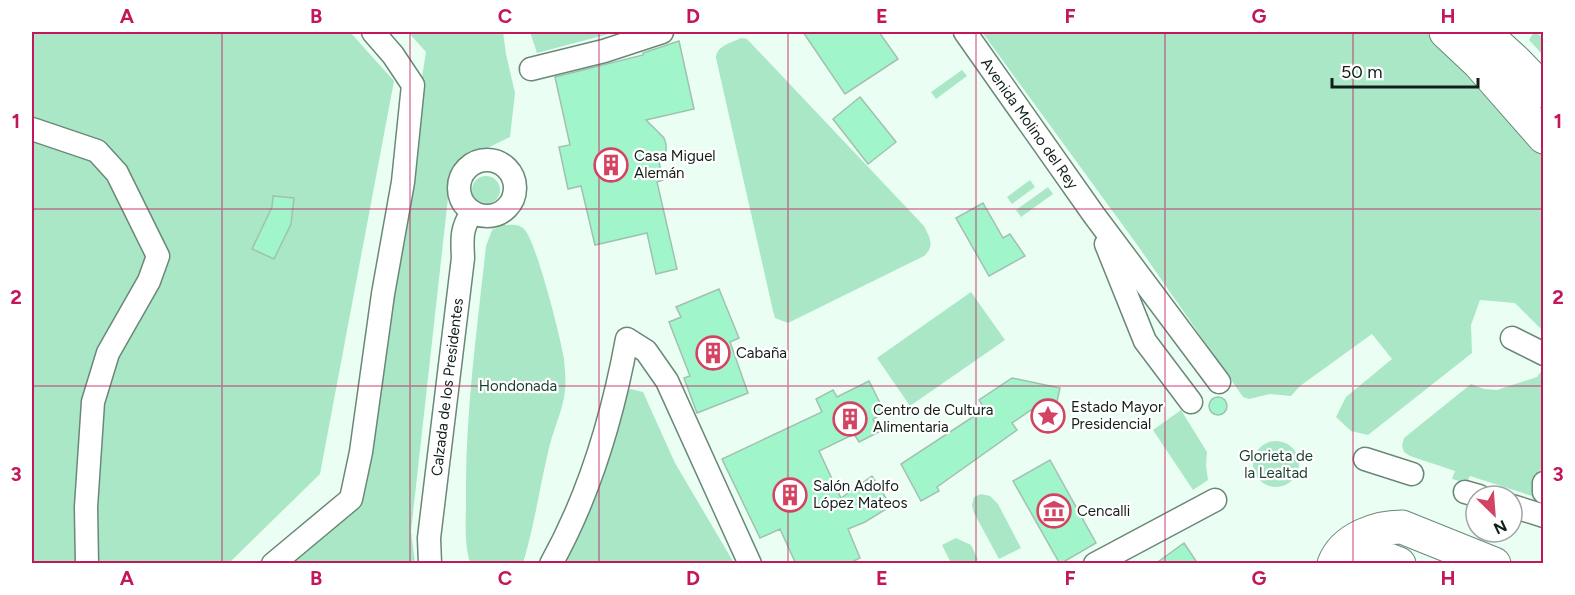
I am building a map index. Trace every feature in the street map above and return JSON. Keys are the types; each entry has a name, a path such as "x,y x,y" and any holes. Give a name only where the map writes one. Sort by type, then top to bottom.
{"main road":[{"path":"1446,32 1479,63 1544,137"},
{"path":"1483,32 1544,91"},
{"path":"1342,554 1374,530 1402,526 1494,564"},
{"path":"1342,554 1399,564"}],"street":[{"path":"273,564 351,500 361,452 383,294 403,182 414,85 373,32"},
{"path":"531,69 604,51 662,32"},
{"name":"Avenida Molino del Rey","path":"965,32 1094,215 1219,382"},
{"path":"32,129 97,151 117,173 158,256 149,281 108,353 93,402 86,507 87,564"},
{"name":"Calzada de los Presidentes","path":"430,564 429,538 463,258 462,236 464,225 472,212"},
{"name":"Avenida Molino del Rey","path":"1094,215 1145,340 1191,402"},
{"path":"551,564 585,489 606,426 627,339 646,351 667,381 750,564"},
{"path":"1512,339 1544,354"},
{"path":"1365,459 1412,474"},
{"path":"1544,483 1544,492"},
{"path":"1095,564 1215,500"},
{"path":"1524,510 1544,516"}],"green space":[{"path":"32,32 350,32 394,81 320,474 229,563 32,563"},
{"path":"408,32 503,32 515,93 510,137 459,162 448,198 411,531 415,563 279,564 353,505 426,52"},
{"path":"530,32 616,32 537,53"},
{"path":"982,32 1429,32 1506,107 1520,123 1543,158 1543,331 1515,303 1480,300 1471,325 1472,353 1368,435 1351,431 1336,417 1346,397 1392,359 1372,334 1300,386 1291,396 1270,394 1249,399 1243,397 1138,246"},
{"path":"1534,32 1543,37 1543,55 1529,40"},
{"path":"741,38 747,39 924,226 930,242 929,249 924,256 788,323 775,318 773,311 716,58 721,48"},
{"path":"962,70 967,76 936,99 931,92"},
{"path":"486,176 496,180 500,190 496,200 486,204 476,200 472,190 476,180"},
{"path":"1030,180 1035,187 1012,204 1007,197"},
{"path":"1048,187 1053,194 1021,217 1016,210"},
{"name":"Hondonada","path":"503,225 522,227 535,251 562,348 565,391 550,444 523,563 470,563 466,531 466,467 472,372 486,246 492,230"},
{"path":"971,292 1005,340 910,406 877,358"},
{"path":"1543,369 1544,463 1538,475 1538,498 1524,493 1524,484 1495,484 1470,476 1467,483 1452,479 1455,471 1404,452 1402,446 1404,438 1471,384 1484,389 1497,390 1537,377"},
{"path":"626,388 643,392 675,463 734,563 563,564 599,487"},
{"path":"1181,410 1207,452 1208,480 1193,490 1153,430"},
{"name":"Glorieta de la Lealtad","path":"1276,441 1292,448 1299,464 1292,480 1276,487 1260,480 1253,464 1260,448"},
{"path":"981,494 990,496 998,504 1021,548 999,559 974,513 972,505 974,497"},
{"path":"956,538 971,545 978,560 971,563 951,563 942,545"}],"building":[{"path":"803,32 879,32 898,59 845,94"},
{"name":"Casa Miguel Alemán","path":"679,41 694,109 646,120 664,138 666,144 666,152 659,162 663,180 657,182 677,269 656,274 647,233 595,245 581,186 568,189 559,147 570,145 555,77 643,55 643,53"},
{"path":"860,97 896,142 868,164 833,119"},
{"path":"273,196 294,198 291,224 274,259 252,249 272,207"},
{"path":"983,203 1003,238 1010,234 1025,256 989,276 956,218"},
{"name":"Cabaña","path":"719,289 739,338 730,342 748,393 697,413 684,378 690,376 669,322 681,317 676,307"},
{"path":"1012,378 1060,388 1054,415 1031,410 1012,423 1017,430 937,487 939,491 921,501 901,464 985,409 979,400"},
{"name":"Salón Adolfo López Mateos","path":"869,381 885,413 873,419 879,432 859,442 854,434 819,451 841,498 872,476 891,506 865,522 848,529 860,558 848,564 796,564 780,529 760,538 722,459 822,412 816,399 833,390 837,397"},
{"path":"1218,397 1224,400 1227,406 1224,412 1218,415 1212,412 1209,406 1212,400"},
{"path":"1050,460 1096,543 1060,564 1013,481"},
{"path":"1184,543 1198,564 1155,564"}],"place":[{"name":"Casa Miguel Alemán","path":"611,165"},
{"name":"Cabaña","path":"713,353"},
{"name":"Estado Mayor Presidencial","path":"1048,416"},
{"name":"Centro de Cultura Alimentaria","path":"850,419"},
{"name":"Salón Adolfo López Mateos","path":"790,495"},
{"name":"Cencalli","path":"1054,511"}]}
